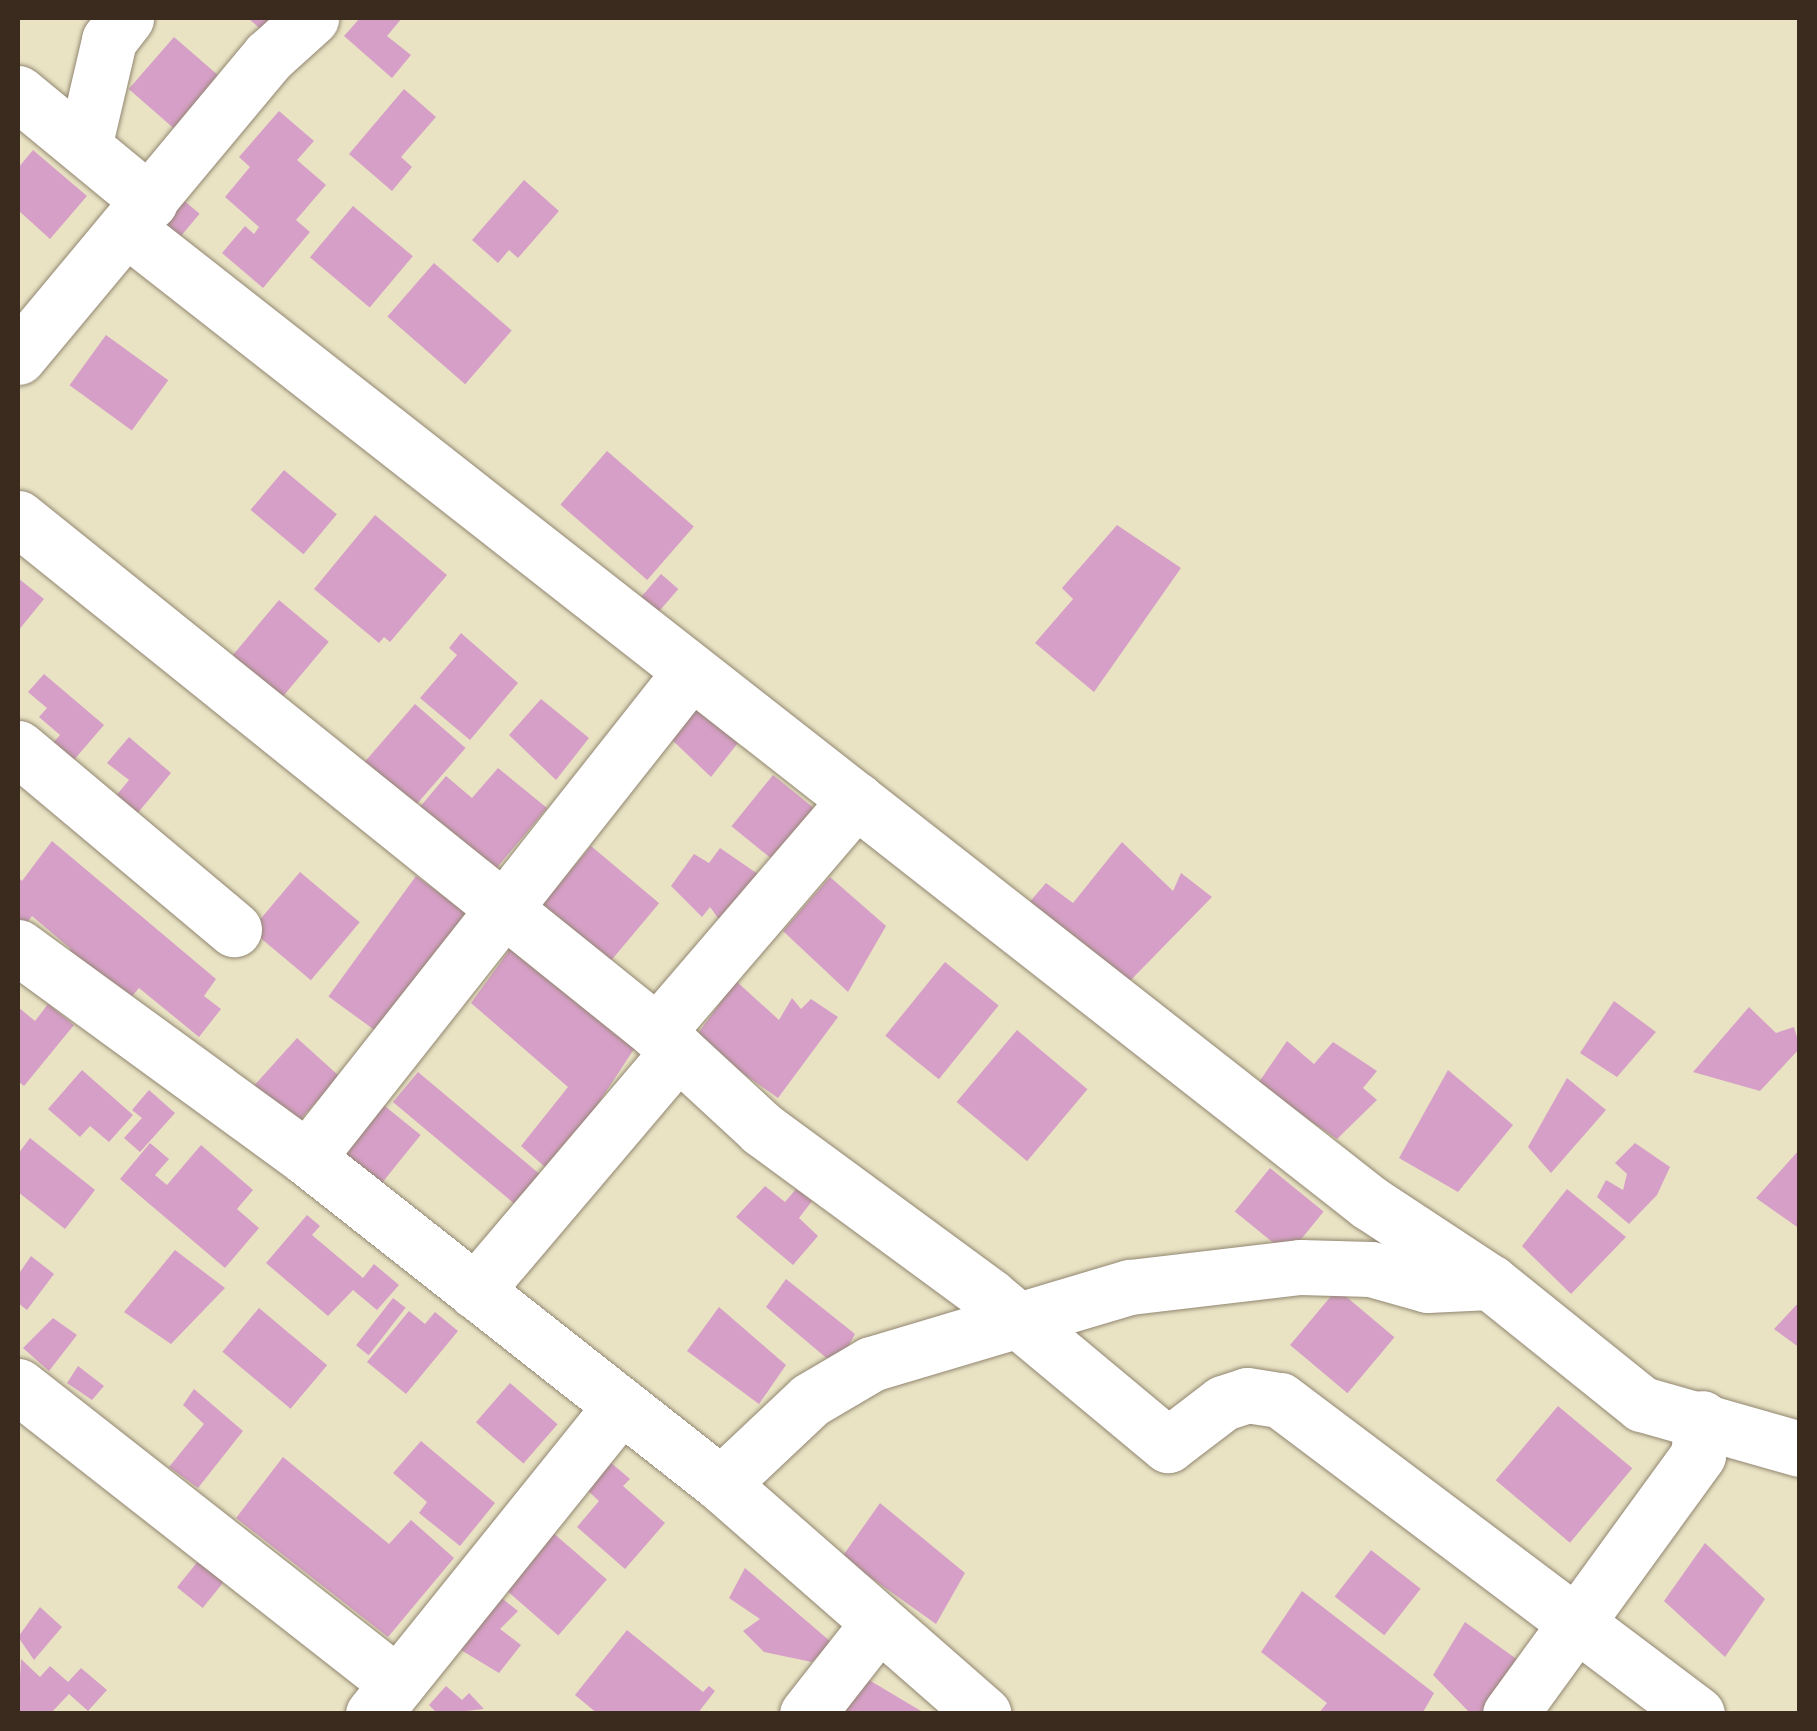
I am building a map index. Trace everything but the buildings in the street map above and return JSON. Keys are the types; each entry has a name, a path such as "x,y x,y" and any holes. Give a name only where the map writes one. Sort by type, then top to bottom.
{"street":[{"path":"84,148 109,40 126,18"},
{"path":"18,357 269,56 311,18"},
{"path":"18,93 84,148 138,215 691,672 1370,1204 1490,1282 1642,1404 1799,1447"},
{"path":"18,518 506,905 668,1042 762,1129 824,1168 1018,1319 1168,1445 1224,1404 1247,1395 1280,1400 1574,1626 1698,1714"},
{"path":"307,1158 691,672"},
{"path":"18,748 234,929"},
{"path":"476,1291 856,800"},
{"path":"18,947 307,1158 721,1484 876,1626 984,1714"},
{"path":"721,1484 810,1400 900,1351 1130,1286 1250,1271 1371,1269 1428,1285 1490,1282"},
{"path":"18,1386 385,1698 621,1405"},
{"path":"1510,1714 1698,1456 1702,1418"},
{"path":"807,1714 876,1626"}]}
